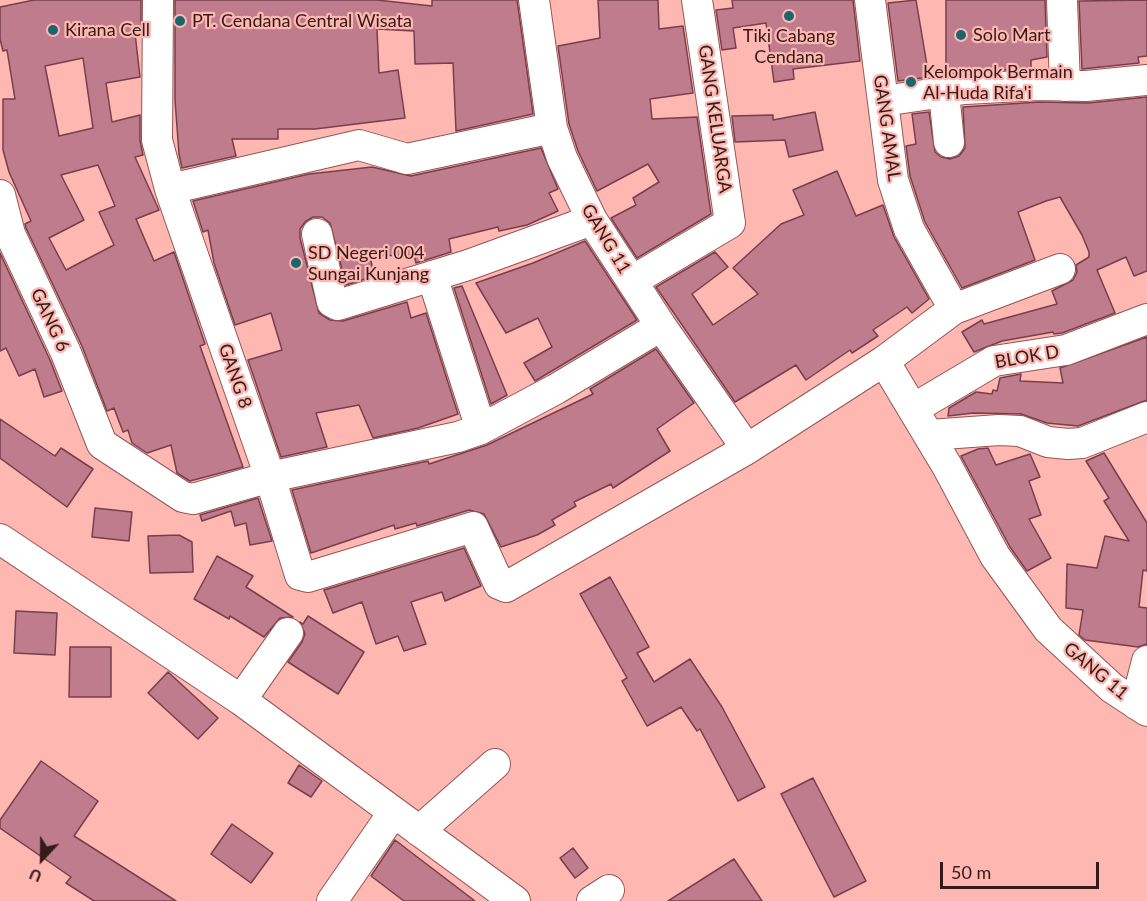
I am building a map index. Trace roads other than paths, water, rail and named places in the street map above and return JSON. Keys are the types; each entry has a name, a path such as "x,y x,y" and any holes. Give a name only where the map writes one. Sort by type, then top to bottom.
{"street":[{"name":"GANG 8","path":"158,0 157,140 170,189 270,477 298,573 304,577 471,527 476,528 498,584 506,587 747,449"},
{"name":"GANG 11","path":"534,0 552,128 562,158 592,220 661,326 747,449"},
{"name":"GANG KELUARGA","path":"632,281 728,226 731,219 697,0"},
{"name":"GANG AMAL","path":"870,0 893,180 909,229 954,309"},
{"path":"1062,0 1065,86"},
{"path":"883,101 1039,85 1065,86 1147,80"},
{"path":"944,93 949,142"},
{"path":"170,189 358,145 407,159 552,128"},
{"name":"GANG 6","path":"0,195 10,234 66,353 102,444 183,497 193,499 270,477"},
{"path":"317,234 334,304 432,276 592,220"},
{"path":"747,449 885,361 954,309 1060,269"},
{"path":"432,276 481,429"},
{"name":"BLOK D","path":"913,409 994,361 1066,350 1147,319"},
{"path":"270,477 458,437 481,429 556,389 661,326"},
{"name":"GANG 11","path":"885,361 995,555 1048,629 1112,688 1142,707"},
{"path":"929,435 1010,430 1020,431 1048,442 1082,443 1147,417"},
{"path":"0,539 241,700 515,901"},
{"path":"241,700 288,633"},
{"path":"1142,707 1147,661"},
{"path":"419,831 495,765"},
{"path":"332,901 393,813"}],"place":[{"name":"Tiki Cabang Cendana","path":"789,16"},
{"name":"PT. Cendana Central Wisata","path":"180,21"},
{"name":"Kirana Cell","path":"53,30"},
{"name":"Solo Mart","path":"961,35"},
{"name":"Kelompok Bermain Al-Huda Rifa'i","path":"911,82"},
{"name":"SD Negeri 004 Sungai Kunjang","path":"296,263"}]}
